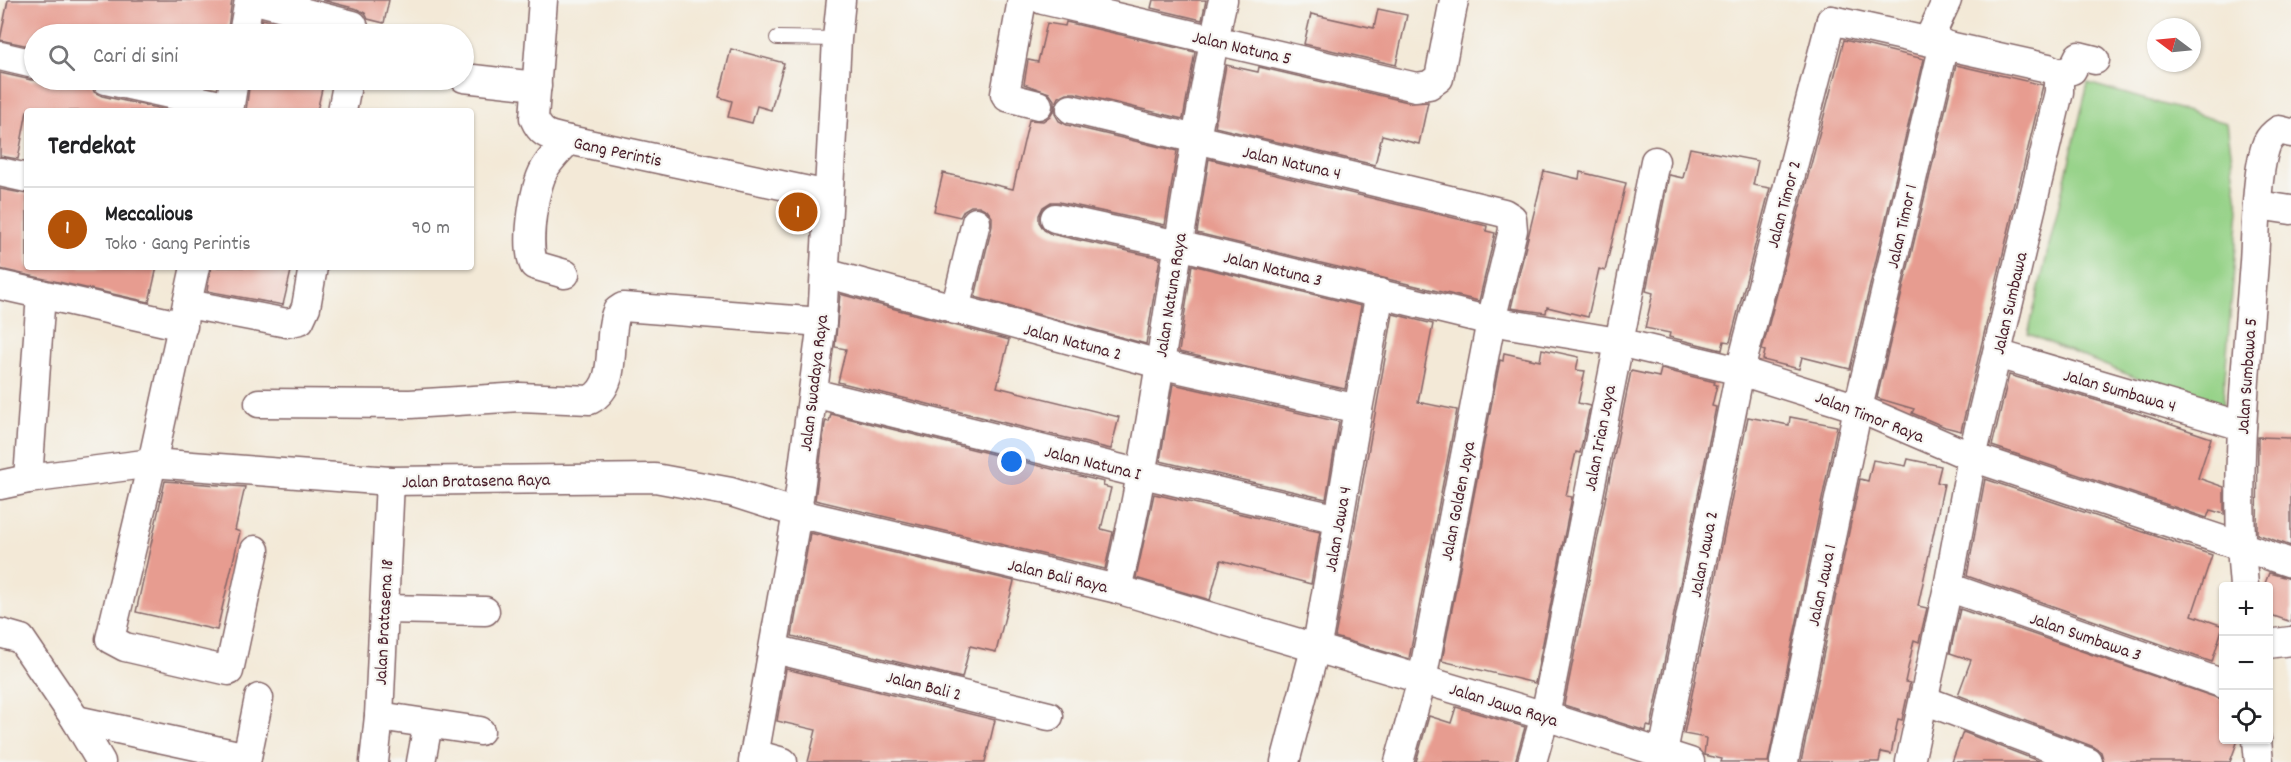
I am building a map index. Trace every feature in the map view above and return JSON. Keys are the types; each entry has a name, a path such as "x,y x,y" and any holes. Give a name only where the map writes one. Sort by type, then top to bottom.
{"street":[{"path":"245,24 249,0"},
{"path":"255,0 349,24"},
{"name":"Gang Perintis","path":"543,0 534,118 539,130 547,135 568,140 828,195"},
{"name":"Jalan Swadaya Raya","path":"766,760 787,652 796,513 822,322 841,0"},
{"path":"1022,0 1005,91 1007,97 1038,105"},
{"name":"Jalan Natuna 5","path":"1043,0 1416,87 1429,85 1439,78 1454,0"},
{"name":"Jalan Natuna Raya","path":"1118,590 1142,474 1178,245 1213,41 1223,0"},
{"name":"Jalan Timor 1","path":"1858,408 1947,0"},
{"path":"1826,19 1936,42 2048,68 2060,73 2072,70 2079,56 2095,60"},
{"name":"Jalan Timor 2","path":"1740,371 1826,19"},
{"path":"0,56 24,62"},
{"name":"Jalan Sumbawa","path":"1910,762 1948,587 1972,457 2059,92 2060,73"},
{"path":"474,79 537,86"},
{"path":"172,90 231,99"},
{"path":"343,108 346,90"},
{"name":"Jalan Natuna 4","path":"1071,109 1504,213 1512,218"},
{"name":"Jalan Sumbawa 5","path":"2244,582 2240,548 2242,426 2262,162 2266,144 2272,135 2279,130 2291,133"},
{"path":"565,274 534,264 531,258 531,240 534,200 539,182 546,166 568,140"},
{"name":"Jalan Irian Jaya","path":"1532,762 1545,716 1655,161"},
{"path":"0,172 24,177"},
{"path":"2258,205 2291,210"},
{"name":"Jalan Natuna 3","path":"1055,218 1178,245 1491,321"},
{"name":"Jalan Golden Jaya","path":"1399,762 1422,680 1491,321 1513,230 1512,218"},
{"path":"955,310 976,222"},
{"path":"194,270 110,639 125,647 229,671 255,550"},
{"path":"0,285 41,294 185,315 287,323 300,320 306,307 312,270"},
{"name":"Jalan Natuna 2","path":"825,273 1159,364 1358,408"},
{"name":"Jalan Jawa 4","path":"1285,762 1316,648 1380,293"},
{"path":"28,479 41,294"},
{"path":"259,403 410,404 520,397 590,400 600,395 604,388 608,376 613,320 617,311 623,308 822,322"},
{"name":"Jalan Timor Raya","path":"1491,321 1618,342 1740,371 1858,408 1972,457 2240,548 2291,563"},
{"name":"Jalan Sumbawa 4","path":"1997,354 2242,426"},
{"name":"Jalan Jawa 2","path":"1663,751 1740,371"},
{"name":"Jalan Natuna I","path":"813,393 1142,474 1339,519"},
{"name":"Jalan Jawa 1","path":"1784,762 1858,408"},
{"name":"Jalan Bratasena Raya","path":"0,485 28,479 152,463 390,482 655,478 731,492 796,513"},
{"name":"Jalan Bratasena 18","path":"374,762 379,716 390,482"},
{"name":"Jalan Bali Raya","path":"796,513 1118,590 1316,648"},
{"name":"Jalan Sumbawa 3","path":"1948,587 2219,683"},
{"path":"384,609 485,611"},
{"path":"0,633 21,639 76,720 101,762"},
{"path":"2273,643 2291,641"},
{"name":"Jalan Jawa Raya","path":"1316,648 1663,751 1690,762"},
{"name":"Jalan Bali 2","path":"787,652 1049,716"},
{"path":"76,720 247,760 259,698"},
{"path":"1924,700 2088,762"},
{"path":"379,716 480,731"},
{"path":"422,762 428,724"},
{"path":"2257,744 2259,762"}],"lane":[{"path":"777,38 837,39"}],"green space":[{"path":"2088,83 2227,123 2239,209 2222,413 2028,334"}],"building":[{"path":"8,0 232,0 228,24 24,24 24,45 0,40"},
{"path":"322,0 389,0 384,23 368,19 365,13 357,9"},
{"path":"1153,0 1206,0 1202,20 1151,8"},
{"path":"1378,9 1407,15 1396,65 1304,44 1311,14 1374,28"},
{"path":"262,19 282,24 261,24"},
{"path":"1066,22 1195,52 1183,119 1075,93 1067,93 1059,97 1055,106 1055,114 1059,121 1067,125 1177,151 1165,225 1059,202 1051,202 1043,207 1039,215 1039,222 1044,230 1051,234 1160,258 1146,344 975,297 992,226 992,217 987,210 979,206 971,206 964,210 960,217 934,211 943,173 1013,189 1029,120 1043,121 1054,109 1054,100 1049,93 1024,84 1028,60 1038,62 1047,23 1065,26"},
{"path":"1844,40 1924,59 1850,369 1802,357 1799,369 1763,360 1765,351 1762,350"},
{"path":"731,49 784,63 771,110 757,106 752,123 728,117 732,101 719,97"},
{"path":"1226,65 1258,72 1259,67 1412,103 1428,102 1419,144 1382,135 1375,165 1215,127"},
{"path":"1956,65 2043,85 1961,431 1912,413 1914,409 1877,398"},
{"path":"0,73 24,78 24,90 93,90 102,96 156,108 24,108 24,127 18,159 0,156"},
{"path":"249,90 322,90 318,108 246,108"},
{"path":"1690,148 1758,161 1753,185 1770,188 1730,342 1724,341 1722,350 1669,337 1670,333 1645,328 1653,293 1646,291 1669,175 1683,178"},
{"path":"1209,159 1487,226 1486,231 1495,233 1479,301 1197,233"},
{"path":"1544,171 1579,179 1580,172 1626,183 1605,271 1599,269 1588,317 1547,307 1546,313 1511,308"},
{"path":"0,189 24,193 24,270 156,270 149,302 0,269"},
{"path":"1192,265 1361,306 1345,389 1179,352"},
{"path":"210,270 291,270 283,305 207,291"},
{"path":"840,294 1009,340 997,387 1119,417 1111,449 838,382 846,349 835,347"},
{"path":"1393,314 1433,324 1418,402 1457,410 1409,659 1335,637"},
{"path":"1542,349 1579,357 1576,370 1585,371 1578,403 1590,406 1580,453 1576,452 1566,496 1572,497 1535,683 1442,661 1500,360 1503,361 1504,353 1540,361"},
{"path":"1661,369 1715,382 1714,384 1717,385 1712,406 1716,407 1651,727 1647,726 1646,731 1564,705 1631,371 1659,377"},
{"path":"2009,375 2119,407 2211,438 2198,478 2224,487 2224,514 2210,510 2207,518 1992,446"},
{"path":"1173,384 1339,422 1326,499 1160,461"},
{"path":"831,414 1104,482 1103,486 1111,488 1101,529 1113,532 1105,569 815,500 825,424 826,421 829,422"},
{"path":"1748,417 1789,425 1790,417 1837,426 1768,762 1721,762 1722,759 1704,755 1706,738 1684,734"},
{"path":"2258,437 2291,438 2291,546 2257,534"},
{"path":"1908,459 1941,466 1937,482 1944,484 1918,606 1927,608 1919,642 1914,640 1905,682 1910,683 1902,720 1898,719 1891,754 1881,752 1879,762 1801,762 1860,479 1868,481 1873,460 1906,466"},
{"path":"1985,479 2212,555 2192,615 2219,625 2219,639 2212,662 1967,576"},
{"path":"165,481 245,487 235,530 240,532 217,630 136,612"},
{"path":"1154,494 1320,532 1311,584 1221,560 1210,600 1136,578"},
{"path":"810,533 1014,581 996,652 970,646 962,678 792,636"},
{"path":"2269,573 2291,579 2291,622 2273,616 2273,582 2266,582"},
{"path":"1960,609 2219,699 2219,744 2237,744 2230,762 2104,762 2101,752 2094,747 1958,695 1971,660 1950,653"},
{"path":"786,669 995,720 985,762 808,762 816,730 777,721"},
{"path":"1456,707 1525,727 1515,762 1416,762 1429,716 1451,723"},
{"path":"1963,732 2041,762 1952,762"}],"place":[{"name":"Meccalious","path":"798,212"}]}
